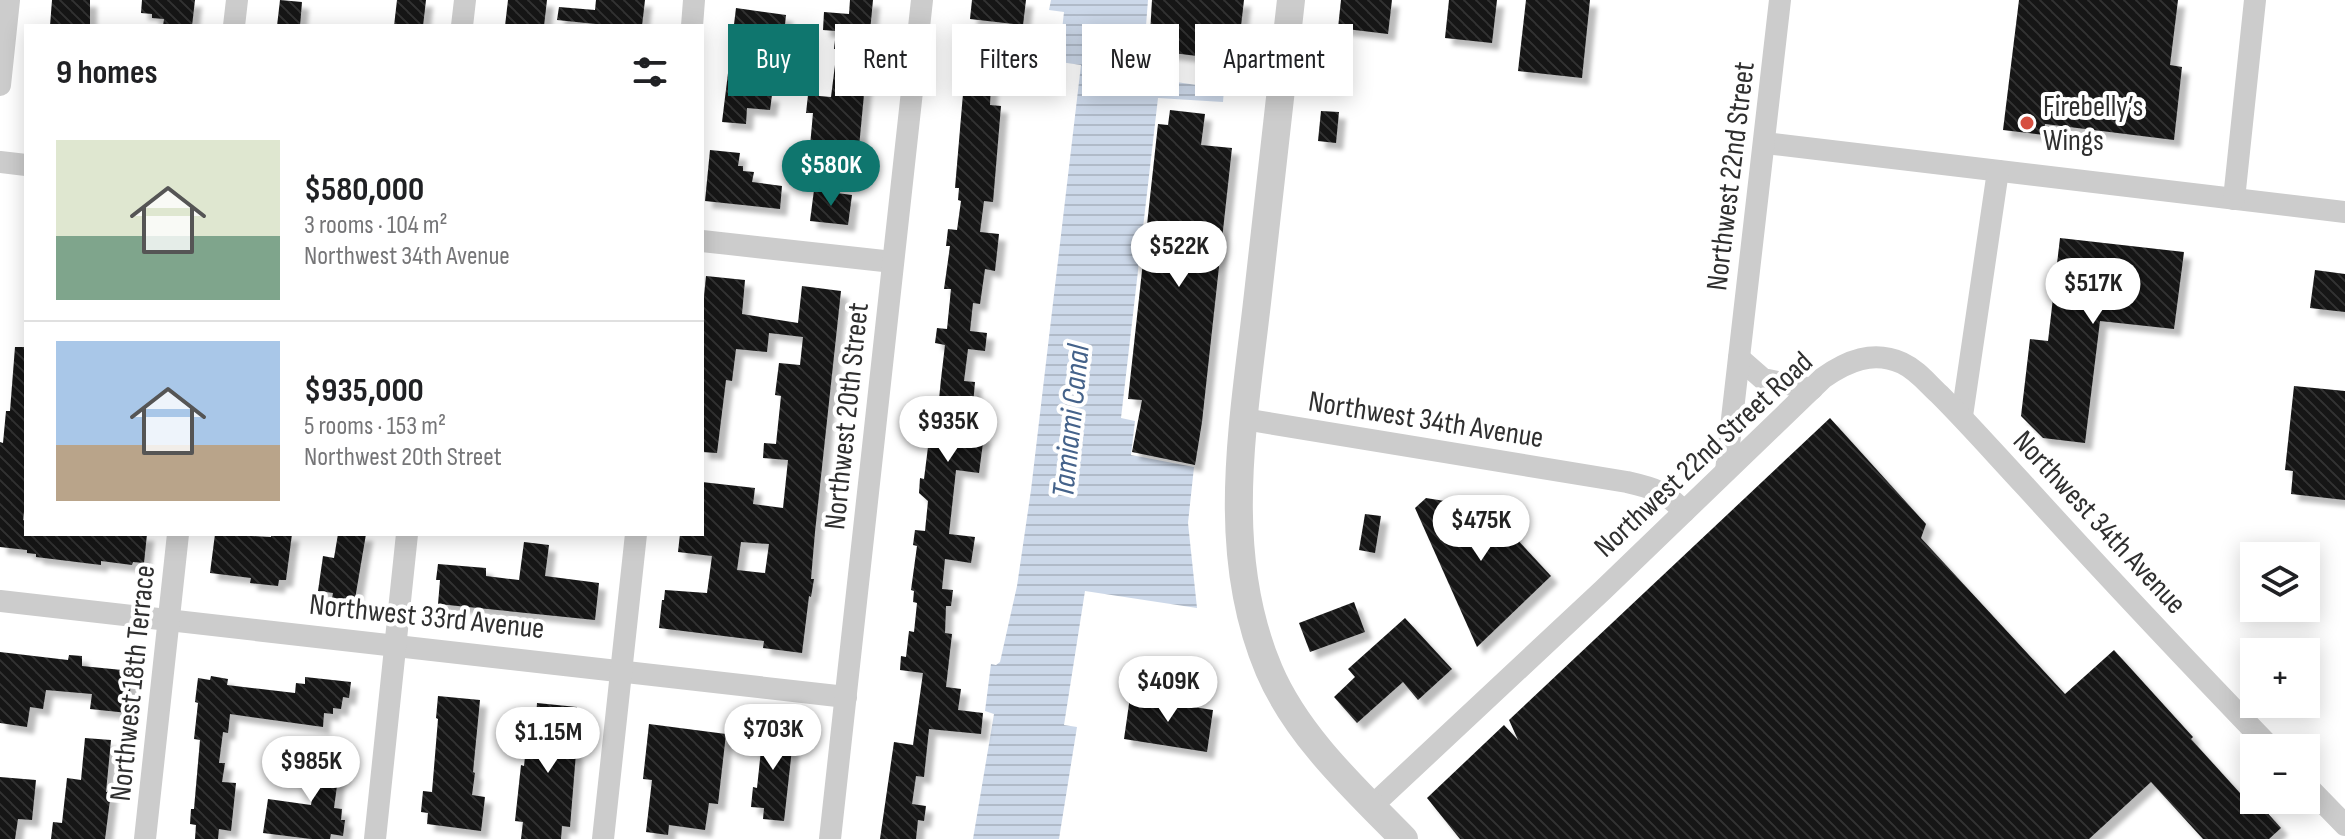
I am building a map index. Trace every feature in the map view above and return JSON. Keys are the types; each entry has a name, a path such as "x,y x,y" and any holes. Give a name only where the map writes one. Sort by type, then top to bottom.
{"street":[{"path":"0,85 9,0"},
{"path":"234,24 237,0"},
{"path":"462,24 465,0"},
{"path":"692,24 694,0"},
{"name":"Northwest 20th Street","path":"830,839 922,0"},
{"path":"1291,0 1238,491 1238,539 1246,601 1270,674 1303,727 1404,839"},
{"name":"Northwest 22nd Street","path":"1726,471 1780,0"},
{"path":"2234,199 2255,0"},
{"path":"1765,143 2345,212"},
{"path":"0,162 24,165"},
{"path":"1962,416 1998,171"},
{"path":"704,241 893,262"},
{"name":"Northwest 34th Avenue","path":"1873,357 1901,362 1914,370 1962,416 2116,586 2258,734"},
{"name":"Northwest 22nd Street Road","path":"1372,806 1812,389 1840,366 1873,357"},
{"path":"1739,358 1763,379 1812,389"},
{"name":"Northwest 34th Avenue","path":"1244,419 1636,484 1661,491 1684,512"},
{"name":"Northwest 18th Terrace","path":"145,839 178,536"},
{"path":"375,839 407,536"},
{"path":"603,839 636,536"},
{"name":"Northwest 33rd Avenue","path":"0,601 846,697"},
{"path":"2320,799 2345,825"}],"water":[{"name":"Tamiami Canal","path":"1051,0 1148,0 1146,24 1082,24 1082,96 1179,96 1179,82 1195,85 1195,96 1223,96 1223,102 1158,98 1121,418 1135,421 1131,455 1194,467 1188,523 1197,608 1085,591 1064,725 1077,727 1059,839 973,839 994,714 985,711 991,664 1000,662 1017,586 1031,490 1081,65 1066,63 1064,12 1049,10"}],"building":[{"path":"52,0 90,0 90,24 50,24"},
{"path":"142,0 195,0 192,24 163,24 164,19 141,13"},
{"path":"280,0 302,2 300,24 277,24"},
{"path":"397,0 426,0 423,24 394,24"},
{"path":"508,0 547,0 544,24 505,24"},
{"path":"596,0 645,0 642,24 557,20 559,7 595,10"},
{"path":"850,0 873,0 871,24 835,24 835,31 823,30 824,12 849,14"},
{"path":"972,0 1026,0 1023,24 970,19"},
{"path":"1152,0 1244,0 1241,24 1195,24 1195,56 1179,54 1179,24 1151,24"},
{"path":"1341,0 1392,0 1388,34 1353,30 1353,24 1338,24"},
{"path":"1449,0 1497,0 1492,43 1445,38"},
{"path":"1526,0 1590,0 1582,78 1518,71"},
{"path":"2019,0 2178,0 2170,65 2182,67 2174,140 2045,124 2044,135 2003,130"},
{"path":"736,8 786,15 785,24 734,24"},
{"path":"835,65 835,96 864,96 857,168 797,161 799,145 810,146 813,113 806,113 808,96 831,97"},
{"path":"728,73 728,96 772,96 770,110 747,108 746,124 722,122"},
{"path":"963,96 990,96 990,105 1001,106 993,202 984,201 980,232 999,234 995,271 985,269 980,304 973,303 970,331 987,333 985,351 968,349 964,381 975,382 972,416 980,417 978,435 984,435 979,473 956,470 949,534 975,537 971,563 945,559 942,589 953,590 951,606 946,606 945,633 952,634 946,687 961,689 958,710 983,713 981,734 929,729 924,777 916,776 912,804 926,806 924,821 918,820 916,839 880,839 894,742 913,745 923,673 900,670 901,656 906,657 909,631 914,632 917,603 913,602 914,591 911,590 917,546 913,545 915,530 925,531 928,501 919,493 920,478 924,479 928,447 924,446 925,429 936,430 945,345 935,343 937,328 947,329 951,289 944,289 950,246 946,246 948,229 957,230 961,201 958,200 959,188 955,188"},
{"path":"1170,110 1205,114 1201,145 1232,148 1195,465 1132,452 1142,400 1128,399 1158,124 1168,125"},
{"path":"1321,111 1339,112 1336,143 1318,141"},
{"path":"710,150 740,153 738,166 743,166 743,171 754,172 752,182 782,186 780,209 705,201"},
{"path":"814,190 852,195 848,225 810,221"},
{"path":"2060,238 2184,252 2174,329 2100,321 2085,443 2043,438 2021,416 2030,339 2048,341"},
{"path":"2315,270 2345,274 2345,312 2310,308"},
{"path":"706,276 745,280 742,314 798,323 802,286 841,291 815,532 811,579 814,579 802,653 763,648 764,641 659,628 665,590 707,593 712,556 678,552 680,536 704,536 704,482 755,488 753,504 783,508 788,460 763,458 764,443 776,444 781,396 775,395 779,363 800,365 803,337 769,333 767,352 736,349 732,381 726,380 717,453 704,452","holes":["741,542 769,544 765,573 737,570"]},
{"path":"15,347 24,347 24,536 147,536 144,563 133,562 132,565 101,561 101,565 36,557 27,550 0,547 0,442 3,443 6,411 10,411"},
{"path":"2294,386 2345,391 2345,500 2291,494 2293,471 2285,470"},
{"path":"1830,418 1926,524 1921,538 2065,694 2114,650 2240,793 2240,814 2268,814 2281,828 2269,839 2203,839 2151,782 2089,839 1460,839 1427,798 1504,725 1518,740 1509,720"},
{"path":"1426,498 1488,508 1551,576 1477,647 1415,508"},
{"path":"1365,514 1381,516 1375,553 1359,550"},
{"path":"215,536 292,536 286,580 279,580 278,586 250,583 251,578 210,573"},
{"path":"338,536 366,536 355,599 332,598 333,593 318,591 323,556 334,558"},
{"path":"524,542 549,545 545,576 599,583 595,620 438,604 438,564 486,568 486,576 519,580"},
{"path":"1354,602 1365,632 1310,652 1299,623"},
{"path":"1405,618 1452,669 1418,700 1403,682 1357,723 1334,697 1355,677 1348,669"},
{"path":"0,652 68,660 69,655 82,656 82,666 132,671 128,713 90,709 92,694 46,690 43,709 30,707 27,727 0,723"},
{"path":"211,676 228,679 227,685 295,693 296,683 305,684 305,677 351,682 349,698 343,697 341,709 333,708 333,714 324,713 323,727 230,714 228,733 223,732 219,763 225,763 222,782 236,783 231,831 219,829 218,839 195,839 196,825 190,824 200,740 194,739 198,703 195,702 198,678 210,680"},
{"path":"438,696 480,700 472,795 485,797 481,831 427,824 428,813 421,812 423,791 432,792"},
{"path":"1130,697 1213,710 1207,752 1124,739"},
{"path":"537,703 577,707 570,827 562,826 561,839 521,839 523,822 515,821 521,765 524,766 526,747 534,748"},
{"path":"649,724 726,734 718,804 709,803 705,830 669,825 668,835 646,832 652,780 643,779"},
{"path":"756,727 794,731 784,821 763,819 764,808 751,807 753,787 757,788 761,750 754,749"},
{"path":"85,738 111,740 106,792 111,792 105,839 51,839 53,822 62,823 67,778 81,780"},
{"path":"310,752 344,755 334,808 342,809 341,820 345,820 343,836 331,834 330,839 311,839 263,833 268,799 311,805 315,774 301,772 302,759 309,759"},
{"path":"0,777 36,780 32,820 18,819 15,839 0,839"}],"place":[{"name":"Firebelly’s Wings","path":"2027,123"}]}
